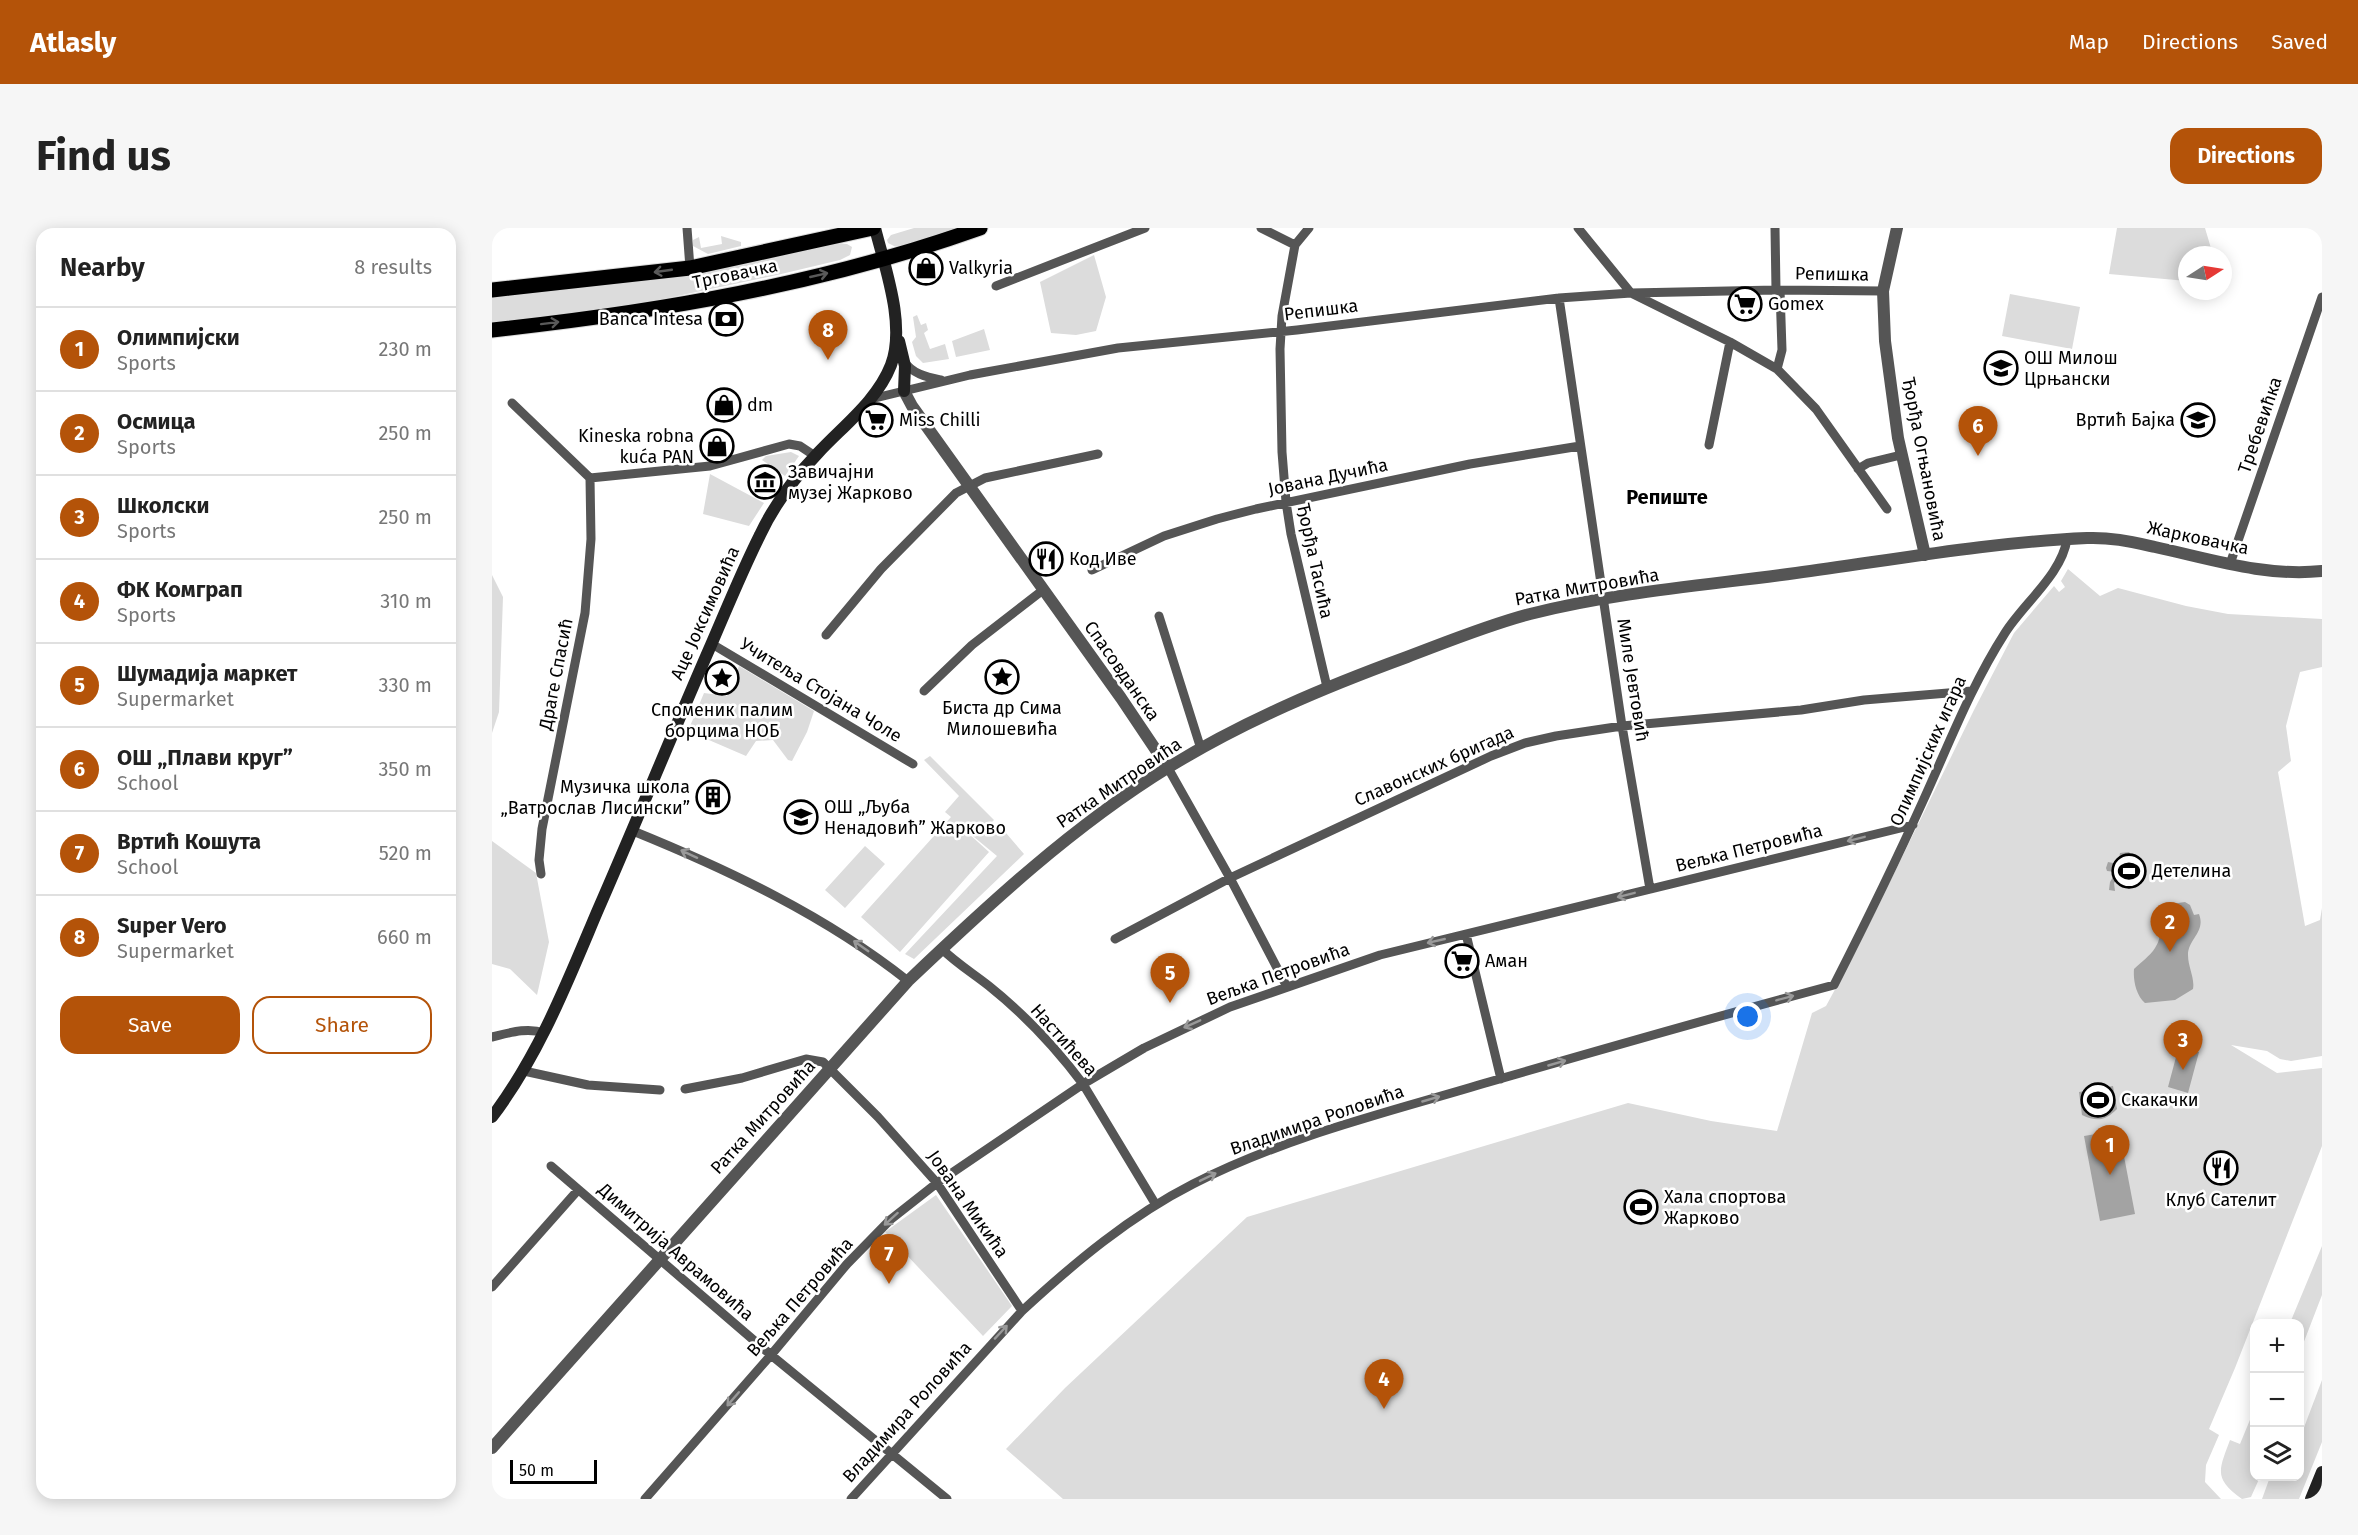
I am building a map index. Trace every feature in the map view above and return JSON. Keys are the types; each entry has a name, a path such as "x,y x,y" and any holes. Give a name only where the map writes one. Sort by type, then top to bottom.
{"main road":[{"name":"Трговачка","path":"492,290 690,268 874,228"},
{"name":"Аце Јоксимовића","path":"492,1117 524,1071 544,1033 767,522 784,494 815,456 871,399 898,358 890,285 874,228"},
{"name":"Трговачка","path":"492,330 694,303 883,259 980,228"},
{"path":"898,358 897,378 904,390"},
{"path":"2311,1499 2322,1472"}],"street":[{"path":"687,228 690,268"},
{"path":"996,286 1145,228"},
{"path":"1261,228 1295,245 1310,228"},
{"path":"1578,228 1630,293 1730,342 1777,369 1816,409 1887,509"},
{"path":"1775,228 1778,290"},
{"name":"Ђорђа Огњановића","path":"1897,228 1883,291 1885,341 1901,454 1925,555"},
{"name":"Ђорђа Тасића","path":"1295,245 1281,331 1281,452 1286,502 1302,585 1327,687"},
{"name":"Репишка","path":"1777,369 1782,350 1778,290"},
{"name":"Репишка","path":"871,399 943,381 1118,348 1559,298 1630,293 1778,290 1883,291"},
{"name":"Требевићка","path":"2230,564 2322,297"},
{"name":"Миле Јевтовић","path":"1559,298 1622,726 1650,889"},
{"path":"1709,445 1730,342"},
{"path":"898,358 917,373 943,381"},
{"name":"Спасовданска","path":"904,390 912,406 1168,768 1230,878 1287,987"},
{"path":"512,403 590,478 710,466 789,444 800,446 815,456"},
{"name":"Јована Дучића","path":"1092,570 1182,530 1217,519 1286,502 1470,464 1580,446"},
{"path":"826,635 889,560 945,502 968,485 985,478 1098,454"},
{"path":"1858,469 1868,463 1901,454"},
{"name":"Драге Спасић","path":"541,874 540,845 548,796 585,612 591,539 590,478"},
{"name":"Жарковачка","path":"2067,539 2116,538 2271,572 2322,571"},
{"name":"Ратка Митровића","path":"492,1448 908,981 1043,858 1118,801 1168,768 1201,749 1327,687 1504,621 1603,599 1925,555 2067,539"},
{"name":"Олимпијских игара","path":"1834,985 1913,825 1972,691 2006,631 2057,566 2067,539"},
{"path":"924,691 972,645 1043,590"},
{"path":"1159,616 1201,749"},
{"name":"Учитеља Стојана Чоле","path":"712,644 913,764"},
{"name":"Славонских бригада","path":"1115,939 1230,878 1506,749 1556,736 1622,726 1801,710 1864,700 1972,691"},
{"name":"Вељка Петровића","path":"645,1499 854,1257 890,1220 937,1183 1083,1084 1182,1029 1230,1007 1380,956 1913,825"},
{"path":"633,831 699,859 818,919 861,946 908,981"},
{"path":"1466,934 1500,1079"},
{"name":"Настићева","path":"942,949 991,987 1061,1056 1083,1084 1156,1205"},
{"name":"Владимира Роловића","path":"851,1499 1022,1311 1077,1263 1156,1205 1192,1185 1235,1164 1291,1142 1360,1119 1834,985"},
{"path":"492,1037 524,1030 544,1033"},
{"path":"685,1089 742,1078 806,1059 819,1061 831,1069"},
{"name":"Јована Микића","path":"831,1069 913,1154 937,1183 1022,1311"},
{"path":"524,1071 588,1085 660,1090"},
{"name":"Димитрија Аврамовића","path":"551,1166 771,1355 947,1499"},
{"path":"492,1287 578,1190"}],"shaded area":[{"path":"914,228 959,228 902,246 888,243 887,240 891,235"},
{"path":"2117,228 2205,228 2210,246 2178,246 2178,280 2109,274"},
{"path":"721,236 741,242 741,246 708,254 693,246 693,240 699,237 701,248 722,244"},
{"path":"836,243 852,247 850,255 840,260 777,275 649,302 557,316 492,322 492,297 653,280 774,258"},
{"path":"1094,255 1106,297 1096,331 1076,335 1051,333 1040,282"},
{"path":"2010,294 2080,307 2072,349 2002,336"},
{"path":"917,315 921,325 926,323 928,330 924,333 930,349 945,344 949,359 923,363 916,356 912,342 916,337 913,317"},
{"path":"984,329 990,350 956,357 952,341"},
{"path":"791,452 799,456 785,476 762,460 766,456"},
{"path":"710,474 764,503 749,526 703,514"},
{"path":"2068,569 2100,596 2118,588 2186,606 2228,614 2322,619 2322,667 2300,672 2286,726 2291,761 2278,772 2305,926 2320,920 2322,908 2322,1056 2291,1061 2280,1059 2267,1051 2231,1045 2277,1073 2322,1068 2322,1146 2254,1319 2250,1319 2250,1330 2209,1429 2219,1435 2206,1465 2205,1482 2221,1499 1063,1499 1006,1449 1065,1388 1247,1217 1628,1103 1711,1121 1777,1131 1812,1013 1826,1006 1857,949 2014,633 2054,586 2059,592 2065,587 2061,581"},
{"path":"492,575 503,597 499,712 492,733"},
{"path":"739,666 814,711 807,732 792,761 788,760 773,740 756,741 746,756 688,731 704,693 727,696"},
{"path":"930,756 994,820 991,823 995,829 1000,826 1024,854 914,959 905,954 997,856 957,823 989,852 900,952 861,917 951,817 945,812 959,796 924,760"},
{"path":"492,841 536,873 549,942 537,995 510,969 492,964"},
{"path":"865,846 885,864 845,908 825,890"},
{"name":"Детелина","path":"2129,852 2132,856 2130,866 2140,867 2141,879 2138,883 2131,884 2124,877 2119,877 2114,883 2115,891 2109,890 2110,882 2116,872 2107,871 2108,862 2118,864 2120,853"},
{"path":"2185,902 2190,905 2194,915 2199,914 2201,920 2199,931 2191,944 2188,955 2193,989 2175,1000 2145,1003 2136,987 2134,969 2151,954 2159,941 2162,914 2166,908"},
{"path":"2179,1046 2199,1052 2188,1093 2168,1087"},
{"name":"Скакачки","path":"2113,1086 2117,1109 2101,1119 2092,1119 2082,1115 2079,1092"},
{"path":"2119,1130 2135,1214 2100,1221 2084,1136"},
{"path":"936,1195 1012,1306 983,1336 885,1232"},
{"path":"2322,1246 2322,1295 2304,1342 2304,1319 2292,1319"},
{"path":"2322,1380 2322,1442 2299,1499 2262,1499 2269,1481 2304,1481 2304,1427"},
{"path":"2250,1420 2250,1481 2258,1481 2251,1497 2242,1499 2226,1485 2221,1473 2221,1466 2230,1440 2240,1444"}],"place":[{"name":"Valkyria","path":"926,268"},
{"name":"Gomex","path":"1745,304"},
{"name":"Banca Intesa","path":"726,319"},
{"name":"Super Vero","path":"828,360"},
{"name":"ОШ Милош Црњански","path":"2001,368"},
{"name":"dm","path":"724,405"},
{"name":"Miss Chilli","path":"876,420"},
{"name":"Вртић Бајка","path":"2198,420"},
{"name":"Kineska robna kuća PAN","path":"717,446"},
{"name":"ОШ „Плави круг”","path":"1978,456"},
{"name":"Завичајни музеј Жарково","path":"765,482"},
{"name":"Код Иве","path":"1046,559"},
{"name":"Биста др Сима Милошевића","path":"1002,677"},
{"name":"Споменик палим борцима НОБ","path":"722,678"},
{"name":"Музичка школа „Ватрослав Лисински”","path":"713,797"},
{"name":"ОШ „Љуба Ненадовић” Жарково","path":"801,817"},
{"name":"Детелина","path":"2129,871"},
{"name":"Осмица","path":"2170,952"},
{"name":"Аман","path":"1462,961"},
{"name":"Шумадија маркет","path":"1170,1003"},
{"name":"Школски","path":"2183,1070"},
{"name":"Скакачки","path":"2098,1100"},
{"name":"Клуб Сателит","path":"2221,1168"},
{"name":"Олимпијски","path":"2110,1175"},
{"name":"Хала спортова Жарково","path":"1641,1207"},
{"name":"Вртић Кошута","path":"889,1284"},
{"name":"ФК Комграп","path":"1384,1409"}],"district":[{"name":"Репиште","path":"1667,497"}]}
